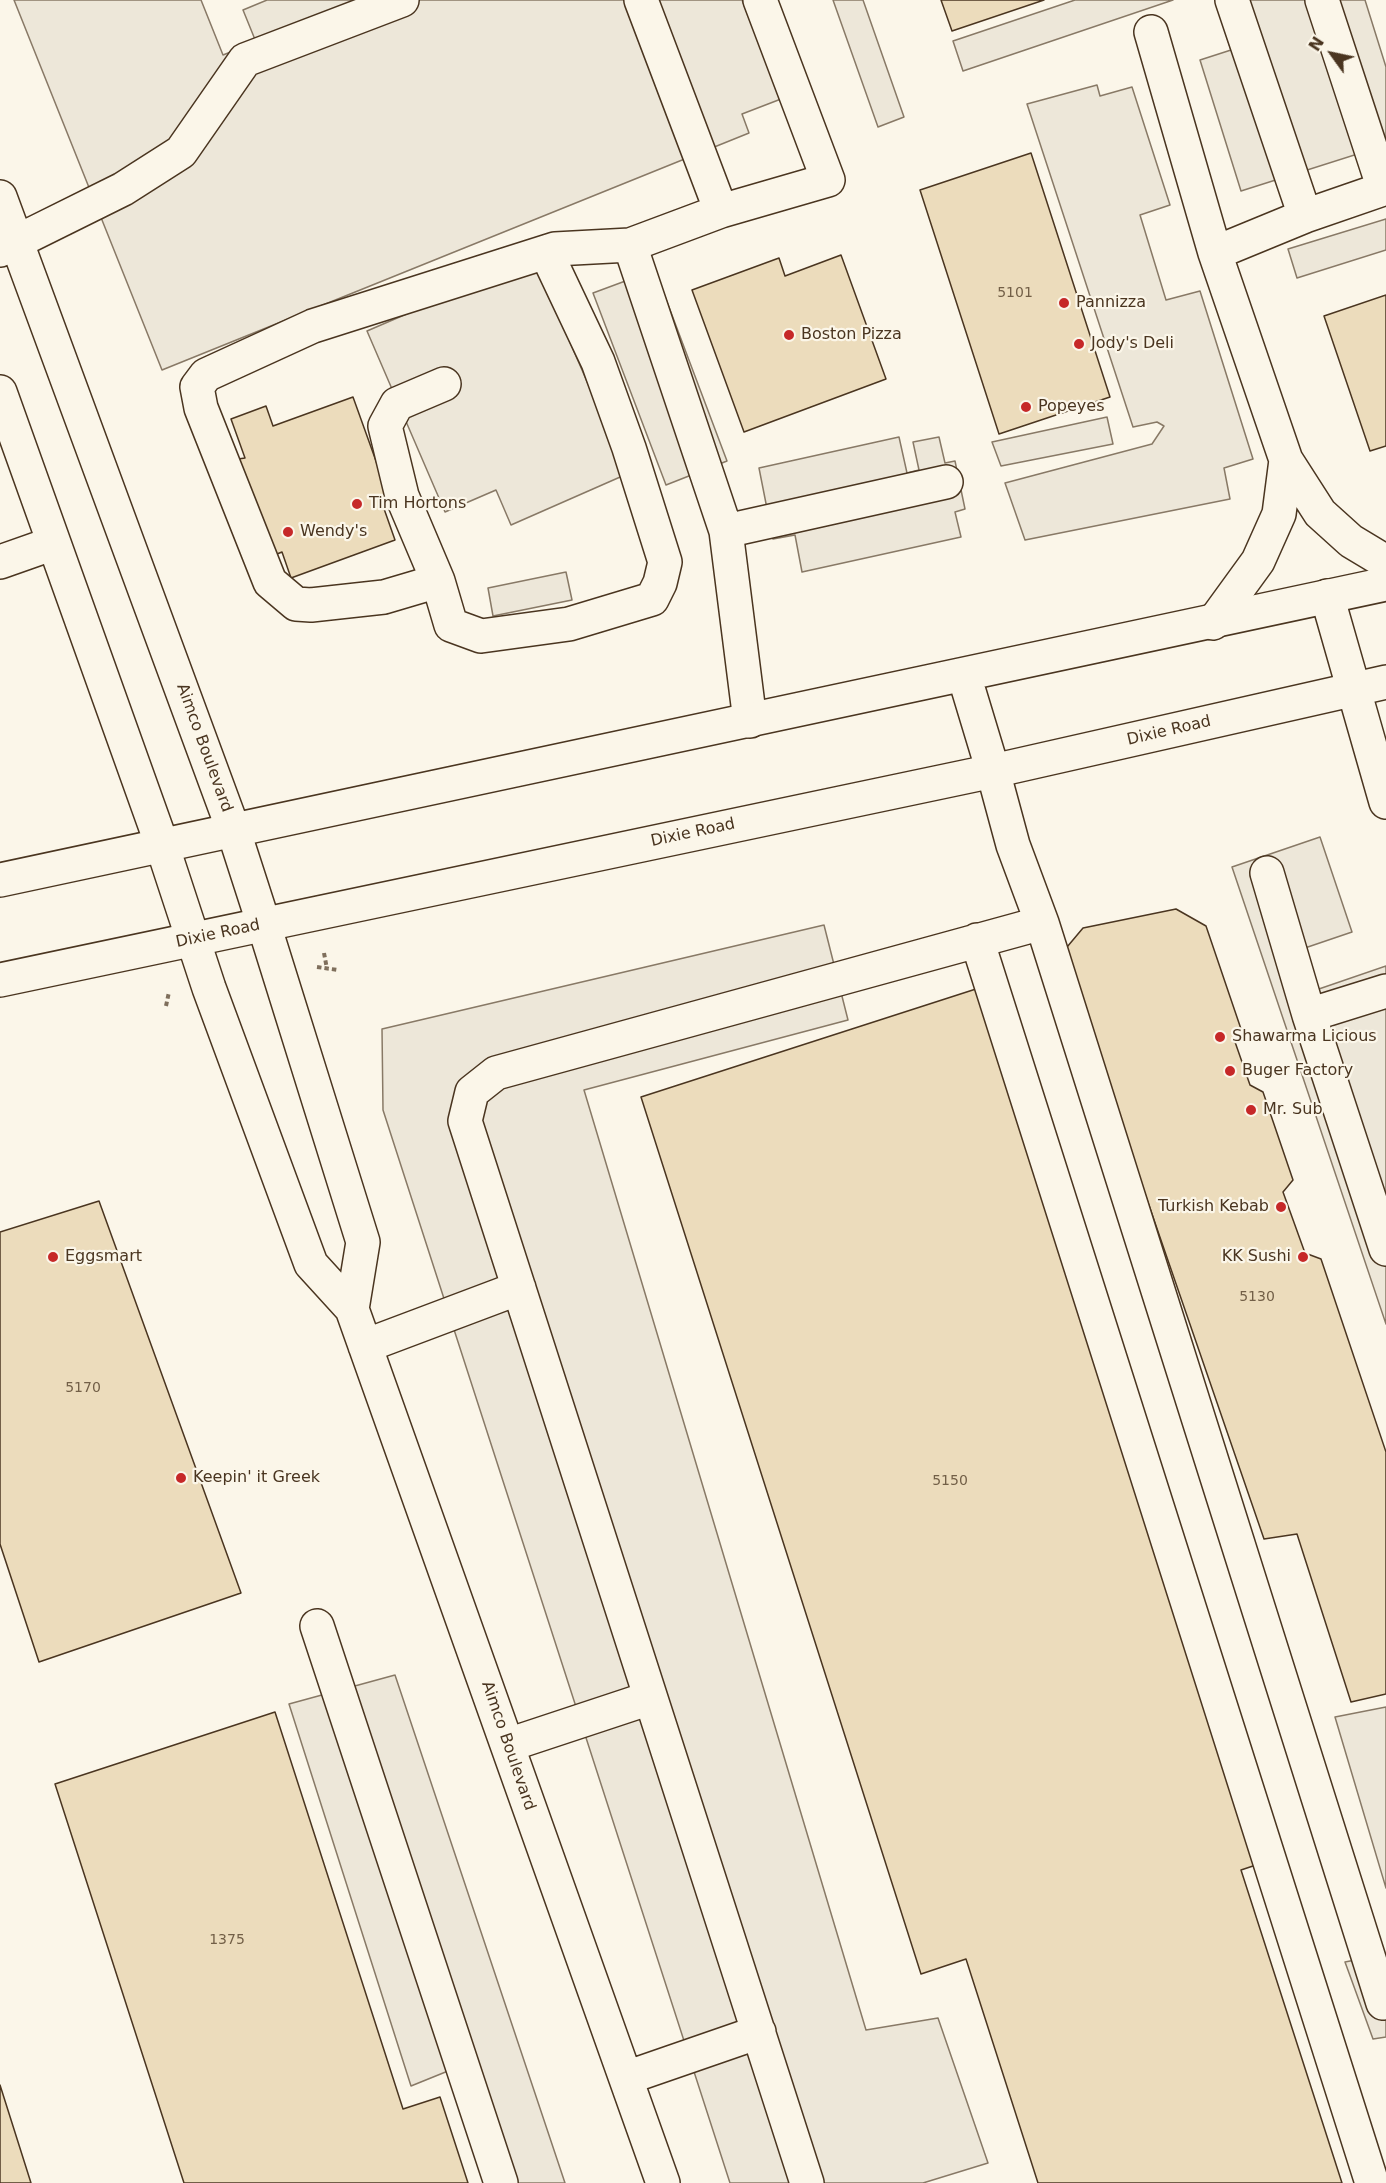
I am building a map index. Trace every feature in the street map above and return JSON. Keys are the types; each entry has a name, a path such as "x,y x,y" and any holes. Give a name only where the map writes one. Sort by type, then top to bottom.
{"street":[{"path":"8,247 123,189 181,152 245,60 402,0"},
{"path":"642,0 721,211"},
{"path":"438,581 384,597 311,605 296,604 270,582 201,408 197,387 206,375 313,326 413,293 555,249 630,245 721,211 828,180 760,0"},
{"path":"1232,0 1305,216"},
{"path":"1215,253 1305,216 1385,189 1322,0"},
{"path":"1151,32 1215,253 1286,460 1320,513 1351,541 1386,562"},
{"name":"Aimco Boulevard","path":"0,197 8,247 233,829 264,925 363,1242 352,1309"},
{"path":"630,245 726,531 750,721"},
{"path":"444,384 397,404 385,426 402,496 438,581 451,625 481,636 569,624 651,599 660,583 665,562 630,448 598,362 546,252"},
{"name":"Aimco Boulevard","path":"0,392 162,845 193,939 311,1264 352,1309 663,2183"},
{"path":"1213,623 1261,554 1279,514 1286,460"},
{"path":"726,531 946,482"},
{"path":"0,562 54,543"},
{"path":"0,880 1213,623 1386,584"},
{"path":"1327,596 1386,802"},
{"path":"964,675 1013,845 1041,923 1379,1992 1383,2003 1386,2002"},
{"name":"Dixie Road","path":"0,980 993,771 1386,682"},
{"path":"1267,873 1309,1014 1386,1249"},
{"path":"807,2183 465,1121 472,1092 496,1073 1041,923"},
{"path":"977,940 1372,2183"},
{"path":"1309,1014 1386,991"},
{"path":"365,1346 519,1288"},
{"path":"317,1626 501,2183"},
{"path":"508,1745 650,1698"},
{"path":"626,2078 759,2032"}],"path":[{"path":"324,953 327,969"},
{"path":"313,967 338,970"},
{"path":"166,1006 170,985"}],"shaded area":[{"path":"14,0 201,0 223,55 256,42 243,10 267,0 350,0 351,2 357,0 742,0 781,99 742,114 749,133 162,370"},
{"path":"833,0 863,0 904,117 878,127"},
{"path":"1075,0 1173,0 963,71 953,41"},
{"path":"1215,0 1365,0 1386,67 1386,145 1241,191 1200,60 1231,50"},
{"path":"1097,85 1100,96 1132,87 1170,205 1140,215 1166,300 1200,291 1253,459 1224,468 1230,499 1025,540 1005,483 1152,444 1164,426 1157,422 1133,427 1027,104"},
{"path":"1386,219 1386,250 1297,278 1288,249"},
{"path":"534,259 627,474 511,525 496,490 445,512 367,331"},
{"path":"655,270 727,461 666,485 593,293"},
{"path":"1107,417 1113,444 1001,466 992,442"},
{"path":"899,437 907,473 919,470 913,442 939,437 945,463 955,461 965,509 955,512 961,537 802,572 795,535 773,539 759,468"},
{"path":"566,572 572,600 493,616 488,588"},
{"path":"1320,837 1352,932 1299,950 1313,991 1386,966 1386,1324 1232,867"},
{"path":"824,925 848,1020 584,1090 866,2030 938,2018 988,2163 923,2183 730,2183 383,1110 382,1029"},
{"path":"395,1675 565,2183 486,2183 448,2071 411,2086 289,1704"},
{"path":"1386,1707 1386,1888 1335,1717"},
{"path":"1386,1954 1386,2037 1373,2039 1345,1962"}],"building":[{"path":"941,0 1044,0 952,31"},
{"path":"1031,153 1110,397 999,434 920,190"},
{"name":"Boston Pizza","path":"841,255 886,379 744,432 692,290 779,258 785,276"},
{"path":"1386,295 1386,446 1370,451 1324,316"},
{"path":"353,397 390,500 382,503 395,540 291,578 282,552 272,556 238,459 245,458 231,419 266,406 273,426"},
{"path":"1176,909 1206,926 1241,1029 1234,1039 1250,1085 1263,1092 1293,1180 1283,1192 1305,1253 1321,1259 1386,1452 1386,1694 1351,1702 1297,1534 1264,1539 1062,953 1083,928"},
{"path":"979,988 1259,1864 1241,1870 1342,2183 1038,2183 966,1959 921,1974 641,1097"},
{"path":"99,1201 241,1593 39,1662 0,1544 0,1232"},
{"path":"275,1712 403,2109 440,2097 468,2183 184,2183 55,1784"},
{"path":"0,2085 31,2183 0,2183"}],"place":[{"name":"Pannizza","path":"1064,303"},
{"name":"Boston Pizza","path":"789,335"},
{"name":"Jody's Deli","path":"1079,344"},
{"name":"Popeyes","path":"1026,407"},
{"name":"Tim Hortons","path":"357,504"},
{"name":"Wendy's","path":"288,532"},
{"name":"Shawarma Licious","path":"1220,1037"},
{"name":"Buger Factory","path":"1230,1071"},
{"name":"Mr. Sub","path":"1251,1110"},
{"name":"Turkish Kebab","path":"1281,1207"},
{"name":"Eggsmart","path":"53,1257"},
{"name":"KK Sushi","path":"1303,1257"},
{"name":"Keepin' it Greek","path":"181,1478"}]}
